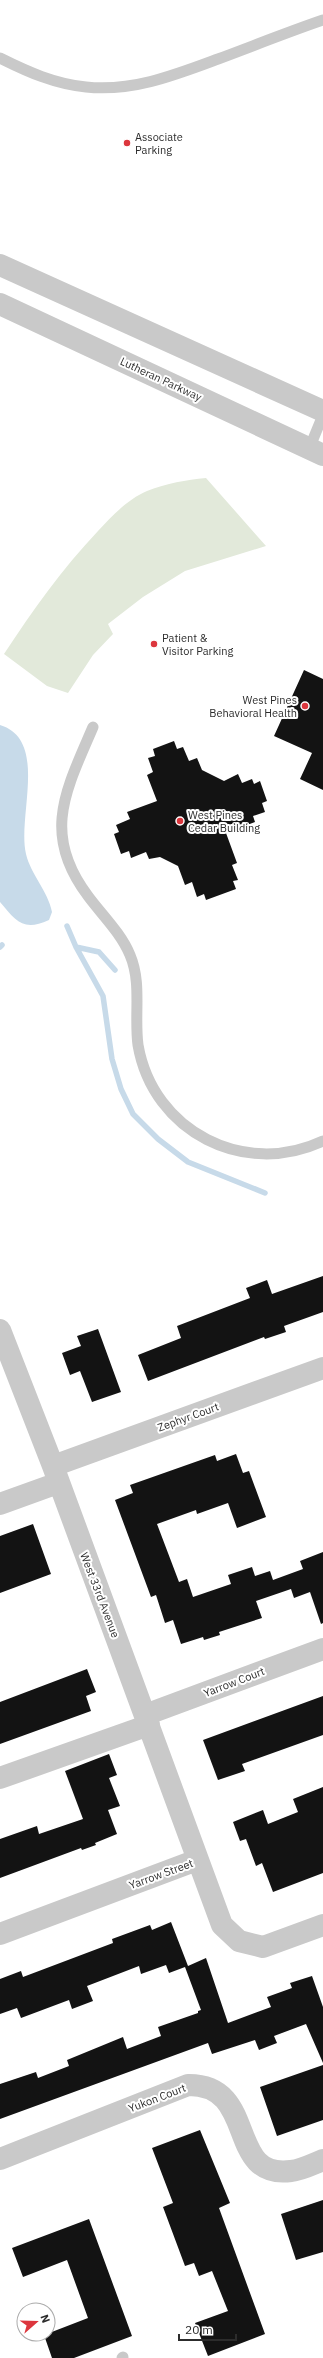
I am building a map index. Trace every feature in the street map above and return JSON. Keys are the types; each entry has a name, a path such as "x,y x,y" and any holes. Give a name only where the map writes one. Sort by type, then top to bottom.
{"street":[{"path":"0,264 323,411"},
{"name":"Lutheran Parkway","path":"0,304 316,452"},
{"name":"West 33rd Avenue","path":"1,1330 147,1720 197,1860"},
{"name":"Zephyr Court","path":"0,1504 56,1474 323,1368"},
{"name":"Yarrow Court","path":"0,1778 323,1648"},
{"name":"Yarrow Street","path":"0,1934 197,1860 222,1925 239,1941 263,1947 323,1925"},
{"name":"Yukon Court","path":"0,2159 188,2085 198,2085 218,2093 234,2110 250,2155 258,2164 266,2168 290,2171 323,2160"}],"lane":[{"path":"0,58 48,80 96,88 124,87 150,82 172,75 323,20"},
{"path":"316,452 323,415"},
{"path":"93,727 68,785 60,823 65,854 77,882 121,937 131,955 136,978 138,1044 148,1076 162,1101 183,1125 211,1143 240,1152 271,1154 306,1149 323,1141"}],"green space":[{"path":"206,478 266,546 185,571 143,597 108,624 113,634 93,655 68,693 47,686 4,654 60,575 85,545 121,508 140,494 154,488 176,482"}],"water":[{"path":"0,725 15,733 23,746 27,762 28,781 24,838 26,854 28,862 47,897 52,912 49,920 33,925 21,923 11,915 0,902"}],"building":[{"name":"West Pines Behavioral Health","path":"304,670 323,679 323,790 300,779 312,753 274,736"},
{"name":"West Pines Cedar Building","path":"174,741 177,749 183,747 189,761 197,758 202,770 224,781 238,774 242,783 252,779 254,784 260,781 267,801 262,803 265,812 253,816 255,822 226,833 237,863 232,865 238,880 233,881 236,889 206,900 204,894 197,897 192,882 185,885 178,866 160,857 149,859 146,852 131,858 129,851 121,854 114,834 119,832 116,825 130,819 127,812 157,801 147,775 153,772 148,758 155,756 153,749"},
{"path":"323,1276 323,1312 284,1326 286,1332 265,1339 264,1337 148,1381 138,1355 181,1338 177,1326 250,1298 246,1288 267,1280 272,1294"},
{"path":"98,1329 121,1392 92,1402 80,1371 70,1375 62,1353 81,1346 77,1336"},
{"path":"236,1454 243,1473 249,1471 266,1517 237,1528 228,1503 197,1514 196,1510 157,1524 179,1582 187,1579 193,1597 231,1584 228,1575 252,1567 255,1576 270,1571 273,1580 303,1569 300,1561 323,1552 323,1623 321,1624 310,1592 294,1598 291,1589 256,1601 262,1618 219,1632 220,1635 204,1640 203,1637 181,1644 173,1620 165,1623 156,1595 151,1597 115,1500 133,1493 130,1485 215,1455 217,1461"},
{"path":"33,1524 51,1574 0,1593 0,1536"},
{"path":"87,1669 96,1692 86,1696 91,1711 0,1744 0,1702"},
{"path":"323,1696 323,1735 242,1764 245,1771 218,1780 203,1740"},
{"path":"109,1754 117,1775 109,1778 120,1806 108,1810 117,1834 95,1843 96,1845 82,1850 81,1848 0,1878 0,1839 37,1826 39,1834 83,1819 65,1771"},
{"path":"323,1787 323,1873 273,1892 262,1863 256,1866 246,1839 240,1841 233,1822 263,1810 268,1824 298,1812 293,1799"},
{"path":"171,1922 188,1966 206,1958 228,2023 271,2007 267,1997 292,1988 290,1983 312,1976 323,2007 323,2063 306,2024 274,2036 277,2043 259,2050 255,2040 212,2054 208,2043 0,2119 0,2084 36,2072 38,2078 69,2066 67,2060 123,2037 127,2049 161,2036 158,2027 198,2013 198,2011 201,2010 185,1967 169,1973 166,1965 141,1974 139,1966 87,1986 93,2001 72,2009 69,2000 21,2018 17,2008 0,2014 0,1979 21,1971 23,1977 113,1943 112,1939 150,1925 152,1930"},
{"path":"323,2065 323,2120 277,2136 260,2087"},
{"path":"200,2130 230,2203 219,2208 265,2334 208,2356 195,2323 228,2311 212,2271 199,2276 194,2263 185,2266 163,2207 173,2203 152,2148"},
{"path":"323,2200 323,2252 296,2260 281,2214"},
{"path":"89,2219 132,2336 74,2358 52,2358 46,2342 56,2342 56,2330 88,2318 67,2260 23,2277 12,2248"}],"waterway":[{"path":"67,926 76,947 103,996 112,1059 121,1089 133,1114 158,1139 188,1162 265,1193"},
{"path":"76,947 99,952 115,970"}],"place":[{"name":"Associate Parking","path":"127,143"},
{"name":"Patient & Visitor Parking","path":"154,644"},
{"name":"West Pines Behavioral Health","path":"305,706"},
{"name":"West Pines Cedar Building","path":"180,821"}]}
